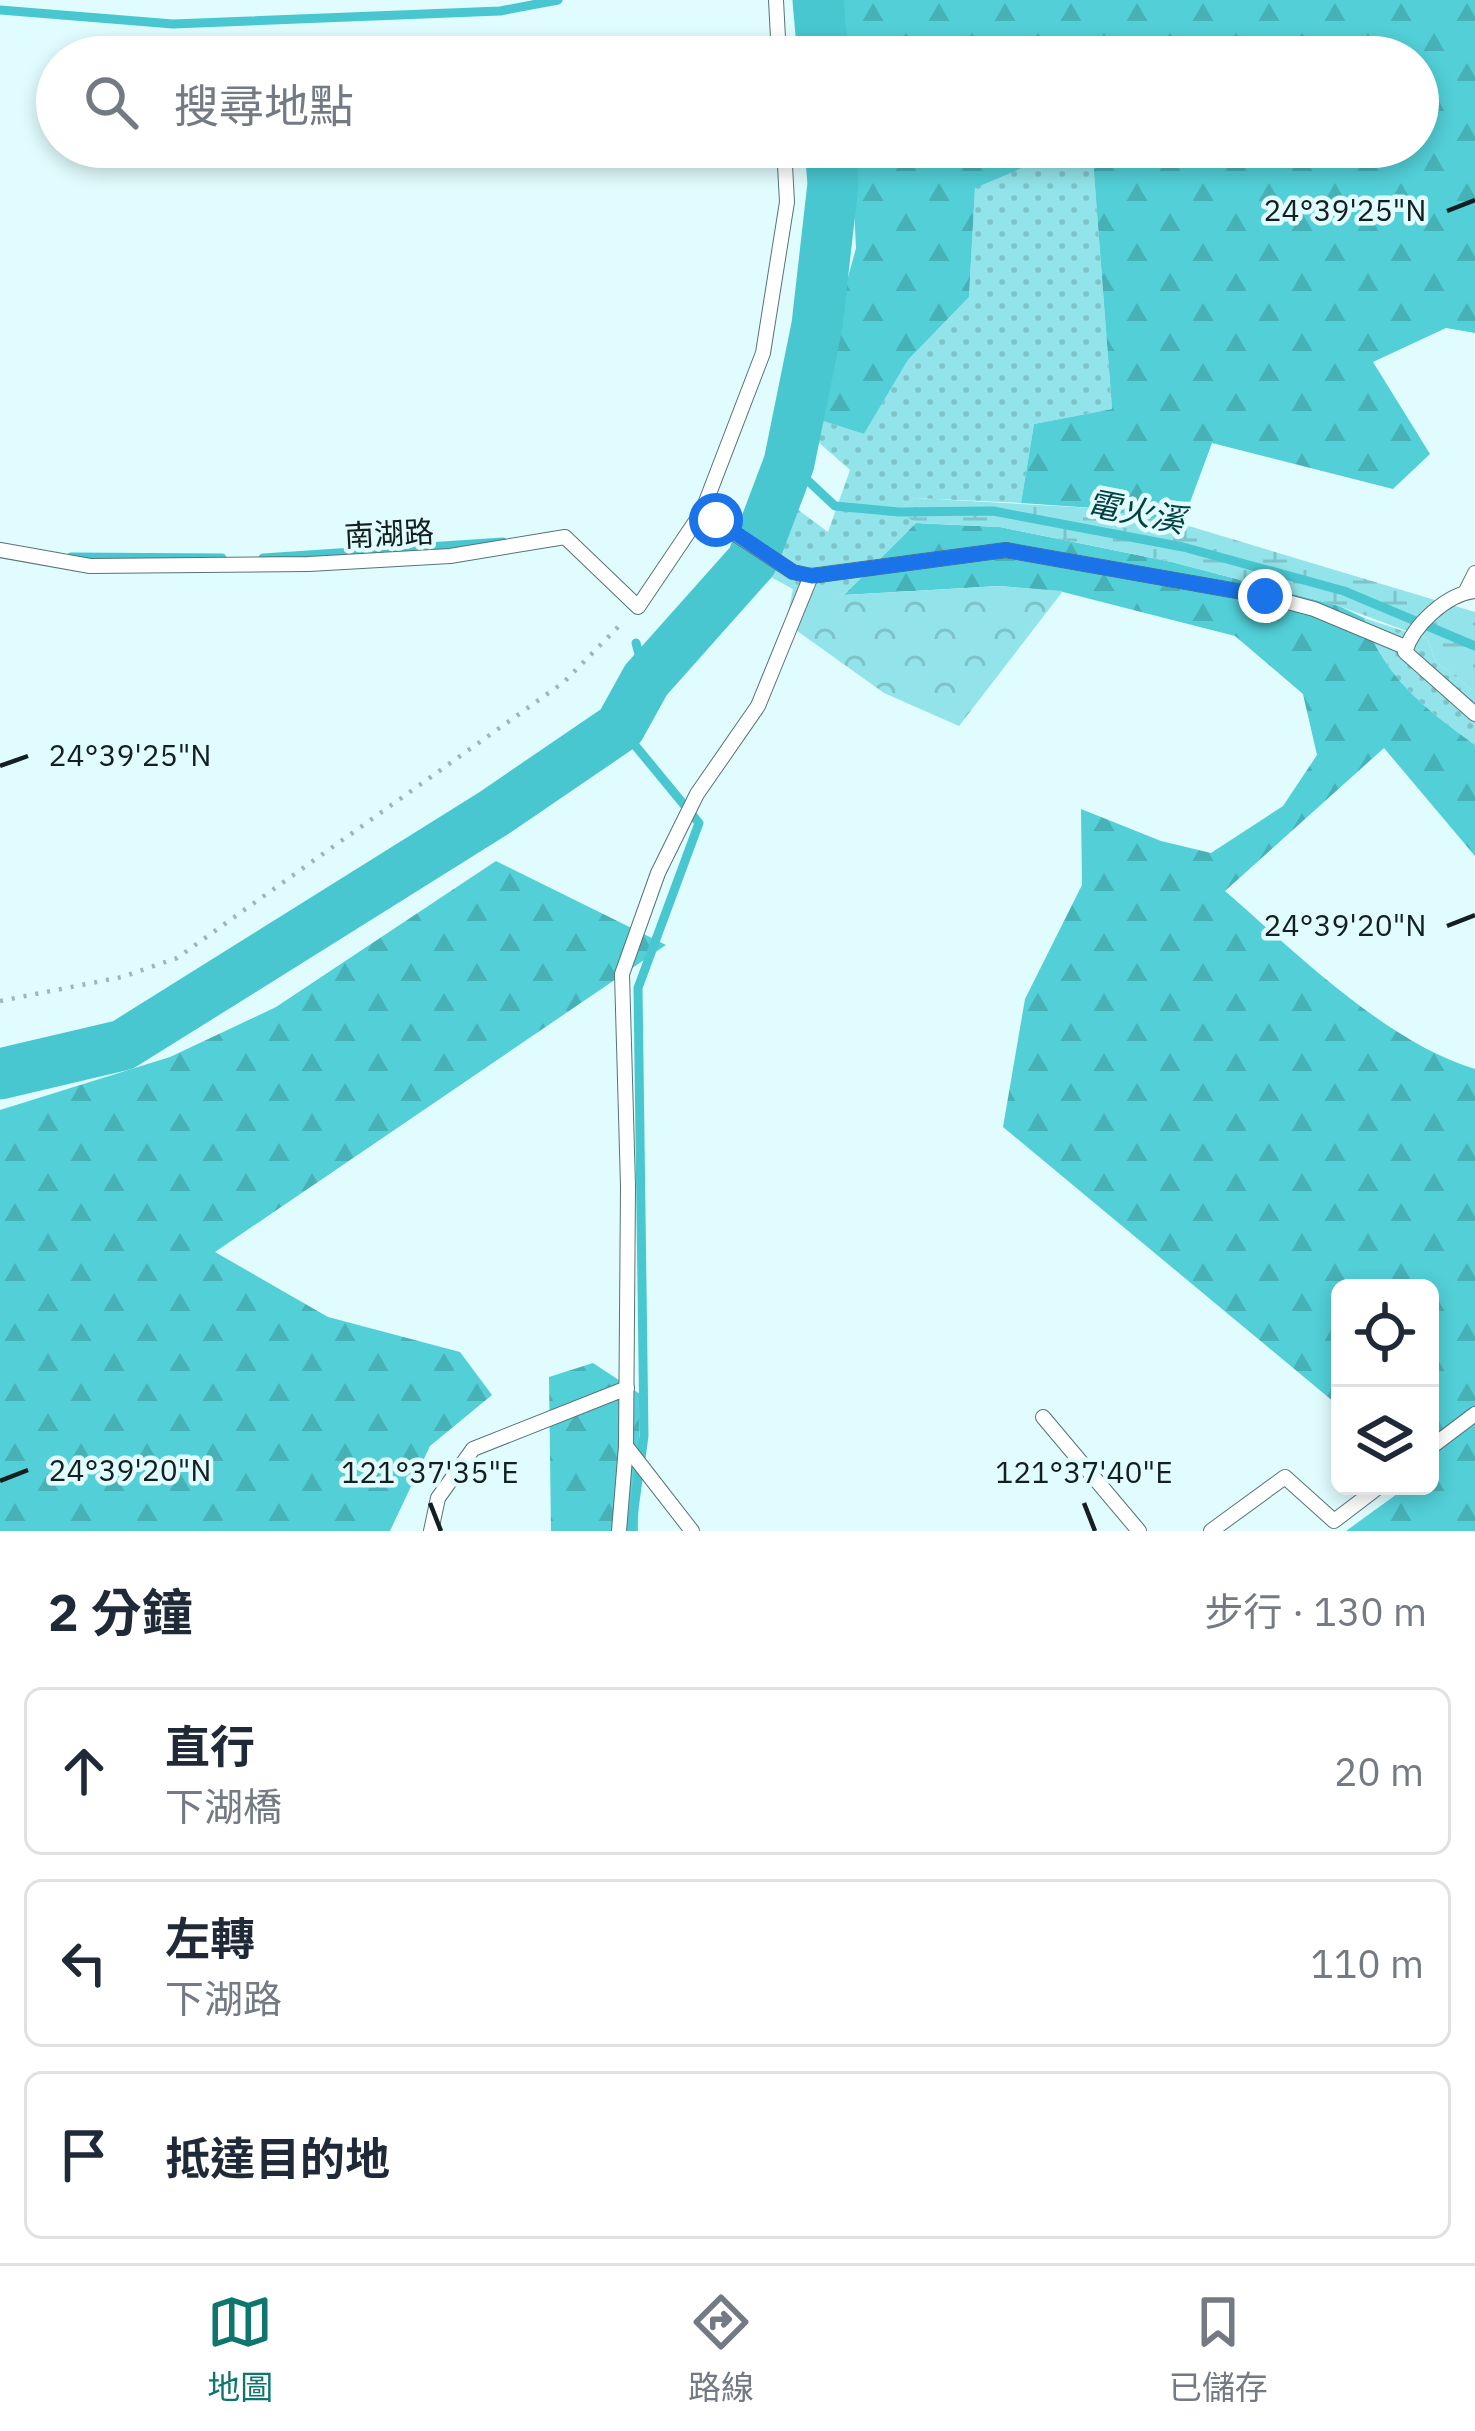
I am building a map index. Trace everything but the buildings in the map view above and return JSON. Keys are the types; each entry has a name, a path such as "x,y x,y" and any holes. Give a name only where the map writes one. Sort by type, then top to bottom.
{"lane":[{"path":"776,0 778,36"},
{"path":"638,607 709,516 763,353 787,202 785,168"},
{"path":"709,516 793,572 812,576 1006,550 1265,596 1407,643"},
{"name":"南湖路","path":"0,550 90,566 309,564 450,556 565,537 638,607"},
{"path":"1475,573 1471,591 1442,604 1407,643 1408,658 1475,714"},
{"path":"620,1531 626,1446 628,1186 622,974 658,873 697,794 758,706 812,576"},
{"path":"431,1531 438,1498 473,1449 627,1388"},
{"path":"1439,1441 1475,1414"},
{"path":"1043,1417 1139,1531"},
{"path":"626,1446 692,1531"},
{"path":"1211,1531 1285,1477 1334,1521 1368,1495"}],"path":[{"path":"0,1001 122,977 177,958 564,682 638,607"}],"green space":[{"path":"837,0 1475,0 1475,333 1446,328 1373,362 1430,454 1393,489 1212,443 1182,524 1093,508 1021,503 1034,424 1112,409 1094,168 1439,168 1439,36 840,36"},
{"path":"852,168 1022,168 975,188 969,297 908,360 864,434 810,417 856,248"},
{"path":"1021,168 1094,168 1112,409 1034,424 1021,503 914,498 899,512 916,523 844,595 820,586 786,623 793,589 758,570 793,506 828,532 850,470 817,441 820,432 810,417 864,434 908,360 969,297 975,187"},
{"path":"914,498 1093,508 1182,524 1475,612 1475,692 1435,661 1428,639 1339,606 1172,562 1000,527 916,523 899,512"},
{"path":"916,523 1000,527 1172,562 1339,606 1364,618 1395,675 1475,745 1475,856 1384,748 1225,891 1375,1017 1409,1039 1475,1069 1475,1531 1346,1531 1396,1495 1439,1495 1439,1279 1331,1279 1331,1400 1003,1127 1025,999 1082,885 1081,809 1161,841 1211,853 1283,806 1317,755 1303,694 1235,636 1063,592 1000,586 844,595"},
{"path":"820,585 844,595 1000,586 1063,591 959,726 884,693 786,623"},
{"path":"1364,618 1428,639 1435,661 1475,692 1475,745 1395,675"},
{"path":"496,861 666,945 215,1252 328,1317 460,1352 492,1395 430,1446 390,1531 0,1531 0,1110 170,1057 276,1007"},
{"path":"593,1363 640,1394 638,1531 551,1531 549,1377"}],"waterway":[{"path":"0,10 173,24 500,11 558,0"},
{"path":"818,0 821,36"},
{"path":"0,1074 123,1045 494,813 620,727 646,680 752,561 789,463 817,325 832,168"},
{"name":"電火溪","path":"789,463 835,506 899,512 993,511 1183,547 1344,591 1475,646"},
{"path":"263,558 503,542"},
{"path":"71,557 222,558"},
{"path":"636,643 646,680"},
{"path":"620,727 699,823 638,988 644,1436 631,1531"}],"route":[{"path":"716,520 793,572 812,576 1006,550 1265,596"}]}
